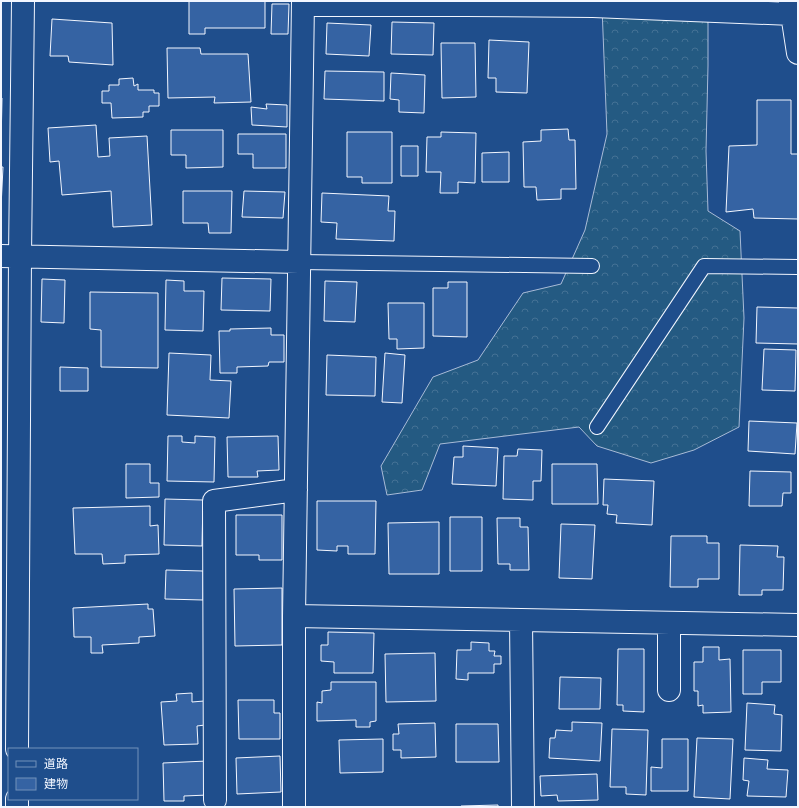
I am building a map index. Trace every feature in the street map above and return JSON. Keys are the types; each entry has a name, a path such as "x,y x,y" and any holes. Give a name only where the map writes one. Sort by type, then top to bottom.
{"street":[{"path":"17,748 10,256 23,1"},
{"path":"294,807 294,616 303,3 791,8 798,53"},
{"path":"10,256 299,262"},
{"path":"215,800 214,501 296,490"},
{"path":"294,616 798,625"},
{"path":"521,620 524,807"},
{"path":"669,623 669,690"}],"lane":[{"path":"299,262 592,266"},
{"path":"597,427 704,266 798,267"}],"green space":[{"path":"708,1 706,151 708,211 740,231 744,318 739,427 694,450 651,463 597,446 579,427 440,444 422,490 387,495 381,466 433,377 478,360 523,293 561,284 585,230 607,134 602,7"}],"building":[{"path":"189,1 265,1 265,28 205,28 205,34 189,34"},
{"path":"272,4 289,4 288,34 271,34"},
{"path":"52,19 112,23 113,65 69,62 68,56 50,56"},
{"path":"392,22 434,23 433,55 391,54"},
{"path":"327,23 371,25 369,56 326,54"},
{"path":"489,40 529,42 527,93 496,92 496,78 488,78"},
{"path":"441,43 475,43 476,97 442,98"},
{"path":"167,48 200,48 201,54 248,54 251,102 214,103 215,97 168,98"},
{"path":"325,71 384,72 384,101 324,99"},
{"path":"391,73 425,75 424,113 399,112 399,100 390,99"},
{"path":"133,78 134,86 138,84 138,90 154,90 154,93 159,93 159,106 149,106 149,112 143,112 143,117 112,118 111,103 102,103 102,91 109,91 109,85 119,85 119,79"},
{"path":"1,98 2,98 1,145"},
{"path":"757,100 791,100 791,154 798,154 798,219 754,218 753,209 726,212 729,146 757,145"},
{"path":"266,104 287,105 287,127 252,125 251,107 267,109"},
{"path":"96,125 98,157 110,156 109,138 147,136 152,225 113,227 111,191 62,195 59,161 50,162 48,128"},
{"path":"568,129 569,140 575,140 576,189 561,189 561,199 537,200 536,187 524,187 523,142 541,141 541,130"},
{"path":"171,130 223,130 223,167 186,168 186,155 171,155"},
{"path":"347,132 392,132 392,183 362,183 362,177 347,177"},
{"path":"441,132 476,133 475,183 458,182 458,193 440,193 441,172 426,172 427,137 441,137"},
{"path":"238,134 286,134 286,168 253,168 253,154 238,154"},
{"path":"401,146 418,146 418,176 401,176"},
{"path":"509,152 509,182 482,182 482,153"},
{"path":"1,167 3,167 1,207"},
{"path":"183,191 232,191 231,233 209,233 208,223 183,223"},
{"path":"244,191 285,192 283,218 242,217"},
{"path":"322,193 389,196 388,211 395,211 394,241 336,239 337,223 321,222"},
{"path":"222,278 271,279 270,311 221,310"},
{"path":"42,279 65,280 64,323 41,322"},
{"path":"166,280 184,281 184,291 204,291 203,331 165,330"},
{"path":"325,281 357,282 355,322 324,321"},
{"path":"448,282 467,282 467,337 433,336 433,288 448,288"},
{"path":"90,292 158,293 158,368 101,367 101,330 90,329"},
{"path":"388,303 424,303 424,348 397,349 397,339 389,339"},
{"path":"757,307 798,308 798,344 756,343"},
{"path":"271,328 271,335 284,335 284,362 269,362 268,366 237,367 237,373 220,373 219,331 230,331 230,329"},
{"path":"764,349 796,350 795,391 762,390"},
{"path":"169,353 211,355 210,380 231,381 229,418 167,415"},
{"path":"385,353 405,355 402,403 382,402"},
{"path":"327,355 376,357 375,396 326,395"},
{"path":"60,367 88,368 88,391 60,391"},
{"path":"749,421 797,423 795,454 748,451"},
{"path":"168,436 182,436 182,442 195,443 195,436 215,437 214,482 167,481"},
{"path":"278,436 279,470 257,471 258,477 228,477 227,437"},
{"path":"463,446 498,448 496,486 452,484 454,457 463,457"},
{"path":"518,449 542,450 541,481 533,481 533,500 503,499 504,456 517,456"},
{"path":"126,464 150,464 150,483 159,483 159,497 126,498"},
{"path":"552,464 597,464 598,504 552,504"},
{"path":"750,471 791,472 791,493 783,493 782,506 749,506"},
{"path":"604,479 654,481 652,525 616,523 617,515 607,514 608,505 603,505"},
{"path":"165,499 203,500 202,546 164,545"},
{"path":"317,501 376,501 375,554 348,554 348,546 337,546 337,551 317,550"},
{"path":"150,506 150,526 158,525 159,554 125,555 125,563 103,564 102,554 75,554 73,508"},
{"path":"236,515 282,515 282,560 259,560 259,555 236,555"},
{"path":"450,517 482,517 482,571 450,571"},
{"path":"497,518 520,518 520,527 528,527 529,570 510,570 510,564 498,564"},
{"path":"439,522 439,574 389,574 388,523"},
{"path":"561,524 595,525 592,579 559,578"},
{"path":"671,536 707,536 707,543 719,543 719,579 698,579 698,587 670,587"},
{"path":"740,545 778,546 777,557 784,557 783,590 762,590 762,595 739,595"},
{"path":"166,570 203,571 203,600 165,599"},
{"path":"282,588 282,645 235,646 234,589"},
{"path":"148,604 148,609 153,609 155,636 139,637 139,643 102,645 103,653 91,653 91,637 74,637 73,608"},
{"path":"328,632 374,633 373,673 334,673 334,662 321,661 321,645 328,645"},
{"path":"471,642 489,643 489,651 495,651 494,656 501,656 501,664 494,664 494,673 468,673 468,680 456,679 457,650 471,650"},
{"path":"703,647 719,647 719,660 730,659 731,712 703,713 703,705 698,706 698,691 694,691 694,662 703,662"},
{"path":"618,649 644,649 644,712 623,711 623,705 617,705"},
{"path":"743,650 781,650 781,682 762,682 762,694 743,694"},
{"path":"435,653 436,701 386,702 385,654"},
{"path":"560,677 601,678 600,709 559,709"},
{"path":"331,682 376,682 376,721 370,722 370,727 356,727 356,720 317,721 317,702 322,703 322,691 331,690"},
{"path":"192,693 192,702 204,701 205,725 197,726 198,744 164,745 161,702 177,701 176,694"},
{"path":"238,700 274,700 274,713 280,713 280,739 239,739"},
{"path":"747,703 775,705 774,714 782,715 781,751 745,750"},
{"path":"572,722 602,723 600,761 549,758 550,738 555,738 556,730 572,731"},
{"path":"435,723 436,757 401,758 401,750 393,750 393,734 399,734 398,724"},
{"path":"456,724 498,724 499,762 456,762"},
{"path":"612,729 648,730 646,795 626,794 626,787 610,787"},
{"path":"697,738 733,739 730,799 694,797"},
{"path":"383,739 383,772 340,773 339,740"},
{"path":"662,739 688,739 688,791 651,791 651,767 662,768"},
{"path":"280,756 281,792 237,794 236,758"},
{"path":"744,758 768,760 767,769 788,770 786,797 747,796 749,781 743,780"},
{"path":"207,761 208,795 184,796 184,801 164,801 163,763"},
{"path":"597,774 598,800 558,801 557,795 541,796 540,776"},
{"path":"498,805 498,807 461,807 461,806"}]}
